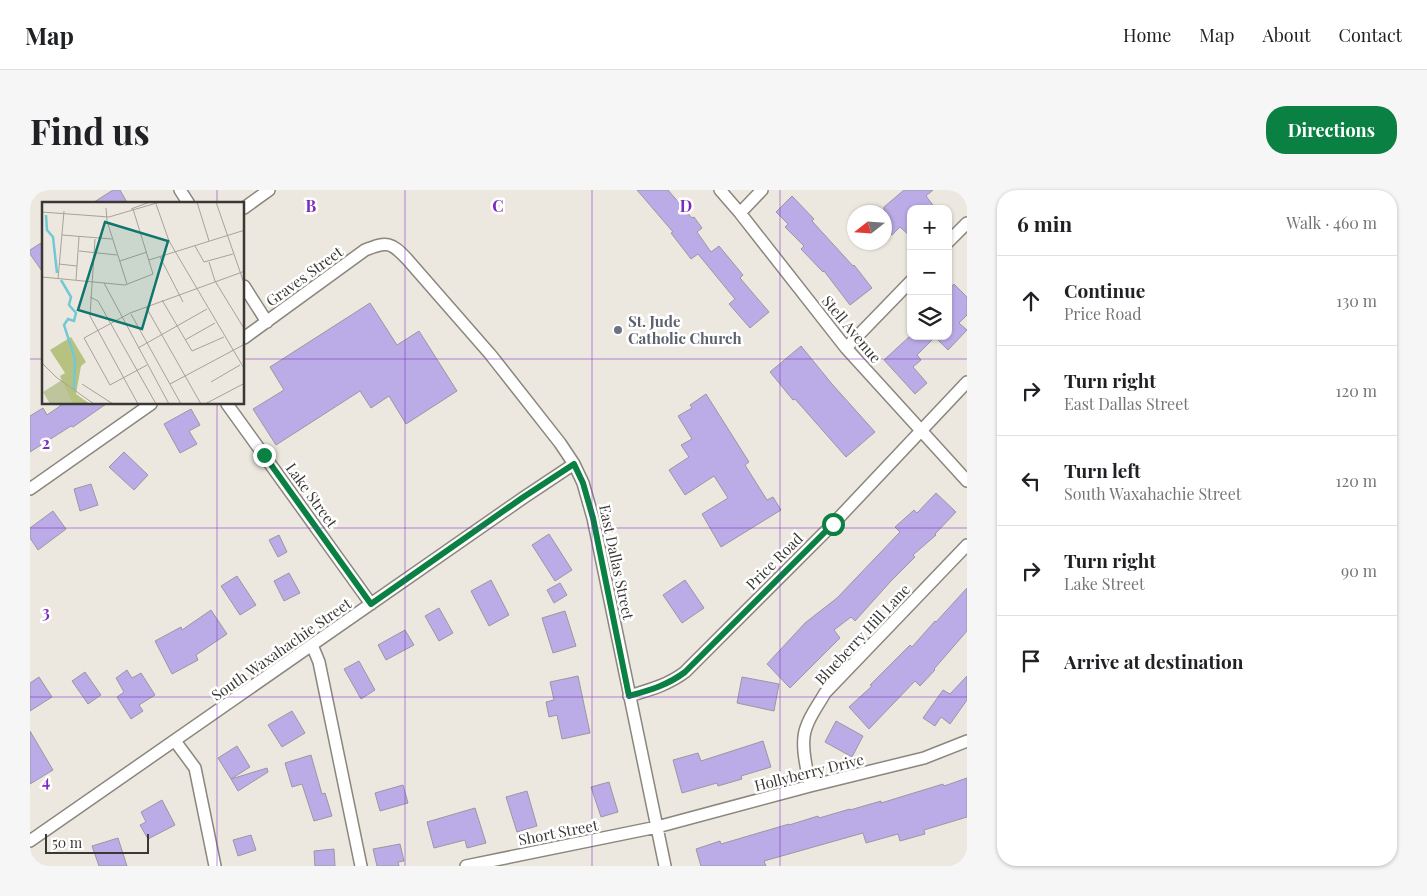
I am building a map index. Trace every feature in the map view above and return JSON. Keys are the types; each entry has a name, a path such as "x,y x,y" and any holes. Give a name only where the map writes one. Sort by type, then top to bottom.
{"street":[{"path":"180,190 188,202"},
{"path":"245,207 269,190"},
{"name":"Stell Avenue","path":"720,190 846,348 967,481"},
{"path":"740,213 762,190"},
{"path":"952,238 967,223"},
{"name":"Graves Street","path":"245,337 365,250 385,244"},
{"name":"East Dallas Street","path":"385,244 396,247 490,354 560,443 574,464 583,483 593,518 665,866"},
{"path":"846,348 907,285"},
{"path":"245,288 267,322"},
{"name":"Price Road","path":"629,696 674,681 685,672 833,524 967,382"},
{"path":"30,489 150,405"},
{"name":"Lake Street","path":"229,405 371,604"},
{"name":"South Waxahachie Street","path":"30,840 176,741 522,498 574,464"},
{"name":"Blueberry Hill Lane","path":"810,786 804,756 805,729 826,693 967,545"},
{"path":"312,645 319,662 361,866"},
{"path":"176,741 195,768 215,866"},
{"name":"Hollyberry Drive","path":"657,827 924,758 967,741"},
{"name":"Short Street","path":"466,866 657,827"}],"building":[{"path":"113,190 120,190 127,202 94,202"},
{"path":"637,190 668,190 702,228 697,232 711,252 719,246 743,275 740,278 769,312 750,328 729,304 735,299 698,254 691,259 671,233 673,232"},
{"path":"904,190 933,190 926,196 933,205 907,205 907,233 900,227 892,235 892,205 886,205"},
{"path":"792,196 814,219 812,221 854,265 872,288 850,305 824,271 801,249 804,246 785,227 788,224 776,212"},
{"path":"42,242 42,271 30,254 30,250"},
{"path":"954,284 967,297 967,315 959,323 967,330 948,350 938,340 952,340 952,286"},
{"path":"370,303 397,345 419,331 457,391 406,424 389,396 371,408 360,391 276,445 253,409 284,390 270,367"},
{"path":"907,339 932,340 917,355 921,360 913,367 927,383 915,394 884,360"},
{"path":"801,346 875,432 846,457 795,399 793,400 770,372"},
{"path":"706,394 749,462 745,465 767,500 773,497 781,510 721,547 702,514 728,498 714,476 685,495 669,470 689,457 681,445 692,439 678,416 692,408 690,405"},
{"path":"62,405 105,405 73,427 71,426 30,452 30,416 43,408 47,415"},
{"path":"191,409 200,425 189,431 197,444 180,453 164,424"},
{"path":"124,452 148,475 134,490 109,467"},
{"path":"91,484 98,505 80,511 74,489"},
{"path":"936,493 956,512 936,535 913,555 915,557 855,621 851,617 834,630 840,638 790,688 767,664 805,623 837,598 900,532 895,527 914,510 917,513"},
{"path":"53,511 66,529 38,550 30,538 30,528"},
{"path":"549,534 572,570 555,581 532,545"},
{"path":"279,535 287,552 278,557 269,540"},
{"path":"289,573 300,593 284,601 274,581"},
{"path":"237,576 256,605 240,615 221,586"},
{"path":"491,580 509,615 489,626 471,591"},
{"path":"685,580 704,608 682,623 663,595"},
{"path":"560,583 567,595 554,603 547,590"},
{"path":"967,588 967,631 920,686 915,681 869,729 849,707 872,686 870,685 910,645 912,647"},
{"path":"439,608 453,633 439,641 425,616"},
{"path":"211,610 227,634 196,655 198,660 172,674 155,641 181,627 182,630"},
{"path":"565,611 576,646 553,653 542,618"},
{"path":"405,630 414,645 386,660 378,645"},
{"path":"359,661 375,690 361,699 344,669"},
{"path":"127,670 132,678 141,673 155,695 139,705 143,711 131,719 117,697 124,692 116,678"},
{"path":"85,672 101,695 88,704 72,681"},
{"path":"578,676 590,733 562,739 557,715 549,717 546,702 554,700 550,682"},
{"path":"967,676 967,700 950,724 941,717 935,726 923,718 943,690 950,694"},
{"path":"39,677 52,697 30,711 30,683"},
{"path":"742,677 779,684 774,711 737,703"},
{"path":"292,711 305,733 282,747 268,725"},
{"path":"836,721 863,736 852,757 825,742"},
{"path":"30,731 53,770 30,784"},
{"path":"763,741 771,767 741,776 742,779 718,786 717,783 682,793 673,760 698,753 701,761"},
{"path":"237,746 250,767 231,779 218,758"},
{"path":"311,755 322,794 325,793 332,816 314,821 302,784 292,787 285,763"},
{"path":"267,768 268,772 238,791 231,779"},
{"path":"967,778 967,817 924,830 925,834 900,841 898,834 866,843 863,833 764,861 766,866 701,866 696,849 720,841 721,844 818,816 819,818 881,801 881,803"},
{"path":"609,782 618,812 601,817 591,787"},
{"path":"403,785 408,803 380,811 375,793"},
{"path":"527,791 537,826 517,832 506,797"},
{"path":"162,800 175,825 148,839 140,825 146,822 141,812"},
{"path":"475,808 486,843 467,848 465,840 434,848 427,822"},
{"path":"251,835 256,850 238,856 233,840"},
{"path":"118,838 127,866 99,866 92,846"},
{"path":"400,844 404,861 398,862 399,866 377,866 373,849"},
{"path":"334,849 335,866 315,866 314,851"}],"place":[{"name":"St. Jude Catholic Church","path":"618,330"}],"route":[{"path":"264,455 371,604 522,498 574,464 583,483 593,518 629,696 674,681 685,672 833,524"}]}
